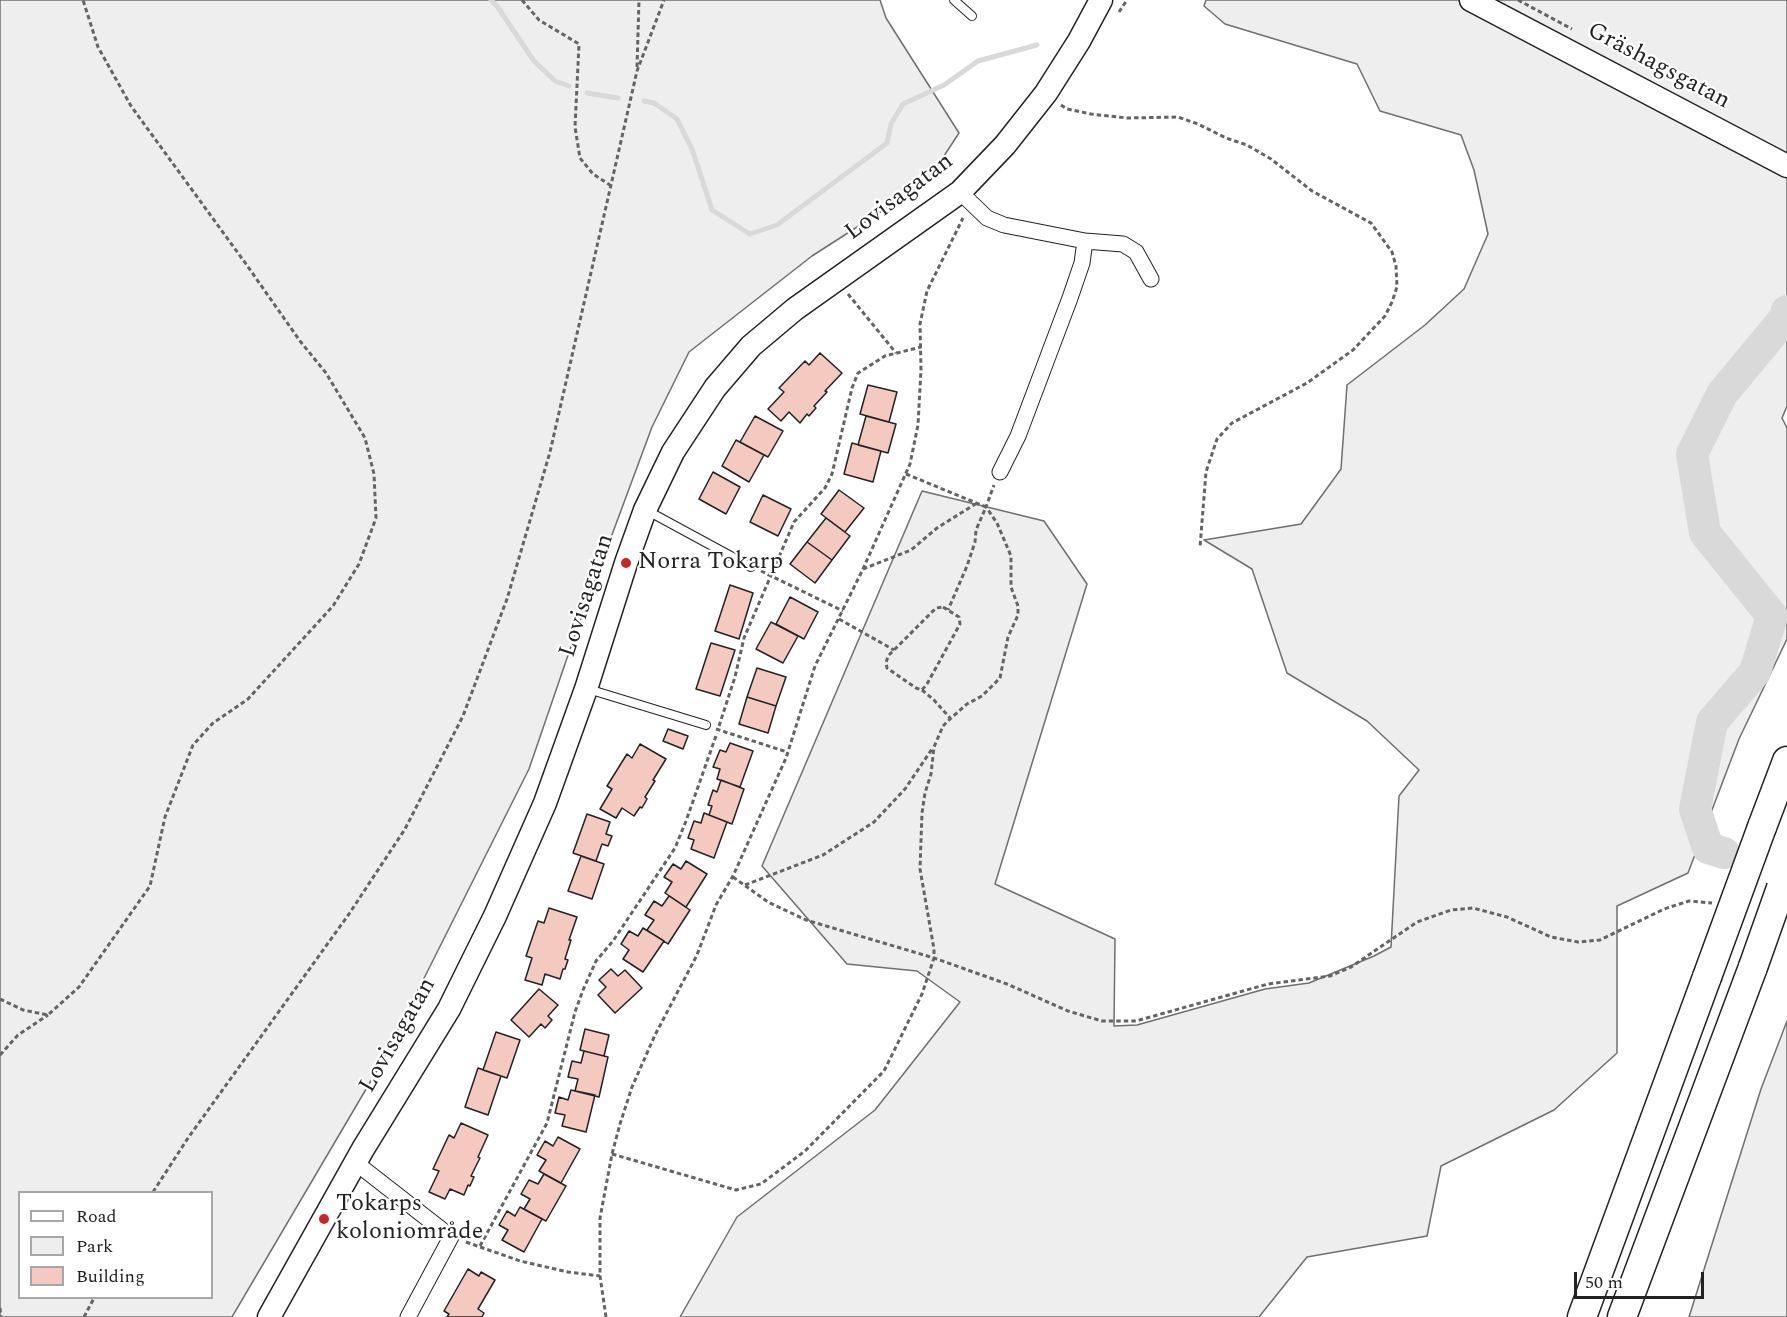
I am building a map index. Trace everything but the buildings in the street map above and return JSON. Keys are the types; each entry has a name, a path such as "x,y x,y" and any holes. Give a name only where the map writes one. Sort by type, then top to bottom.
{"highway":[{"path":"1583,1316 1787,762"},
{"path":"1622,1317 1785,879"}],"street":[{"name":"Lovisagatan","path":"269,1317 356,1163 449,1009 495,916 545,803 586,689 645,510 673,452 715,388 752,346 776,324 838,277 966,198 1046,93 1079,41 1101,0"},
{"name":"Gräshagsgatan","path":"1472,0 1787,166"},
{"name":"Lovisagatan","path":"966,198 987,219 1004,225 1085,241 1123,244 1136,252 1151,279"},
{"path":"1000,472 1018,436 1070,298 1082,263 1085,241"},
{"path":"356,1163 451,1237 408,1317"}],"lane":[{"path":"954,0 972,16"},
{"path":"645,510 751,567"},
{"path":"586,689 706,725"}],"path":[{"path":"0,1055 18,1035 48,1015 80,987 150,886 165,817 193,745 213,723 248,699 333,606 359,564 376,518 374,474 365,438 326,373 300,341 131,106 98,47 83,0"},
{"path":"522,0 539,20 579,45 576,127 580,158 593,174 610,186"},
{"path":"637,70 639,0"},
{"path":"154,1191 188,1138 349,914 405,829 463,716 507,599 550,452 637,70 663,0"},
{"path":"1046,93 1068,109 1127,118 1178,117 1198,123 1226,138 1247,145 1271,159 1312,191 1371,223 1392,252 1396,266 1397,287 1385,316 1373,330 1332,367 1232,423 1217,439 1206,472 1200,547"},
{"path":"606,1317 600,1276 600,1218 612,1154 632,1087 650,1046 697,955 716,905 733,876 788,752 815,666 863,569 910,464 918,425 920,324 927,291 965,215 966,198"},
{"path":"838,277 849,297 896,353"},
{"path":"480,1246 547,1123 576,1012 591,970 675,848 718,730 744,638 794,522 825,488 832,474 852,388 858,372 885,356 921,347"},
{"path":"948,610 967,566 975,542 976,530 1000,472"},
{"path":"745,885 823,855 874,822 905,789 934,747 943,726 967,704 982,696 1000,678 1008,637 1018,615 1018,606 1011,587 1011,556 997,523 986,507 906,474"},
{"path":"863,569 910,550 937,528 977,503"},
{"path":"751,567 843,611"},
{"path":"922,690 960,624 959,617 943,607 936,608 888,656 886,663 887,668 934,700 950,719"},
{"path":"839,619 894,650"},
{"path":"706,725 788,752"},
{"path":"612,1154 736,1190 761,1184 805,1151 884,1071 922,994 934,958 920,869 922,813 934,747"},
{"path":"733,876 768,902 806,920 934,958 1007,984 1068,1011 1102,1021 1136,1021 1268,984 1330,976 1351,968 1417,922 1451,910 1473,908 1507,917 1551,937 1578,942 1600,940 1664,909 1689,902 1712,903"},
{"path":"0,999 23,1010 48,1015"},
{"path":"451,1237 520,1261 568,1272 600,1276"},
{"path":"84,1317 93,1299"},
{"path":"0,1308 1,1317"}],"green space":[{"path":"0,0 880,0 886,18 959,133 927,182 812,256 689,352 652,427 577,629 529,769 382,1062 232,1317 0,1317"},
{"path":"1206,0 1787,0 1787,406 1782,418 1787,428 1787,639 1739,739 1688,873 1617,906 1617,1053 1554,1110 1441,1166 1427,1236 1307,1257 1259,1317 680,1317 737,1217 875,1110 960,1002 917,971 847,964 762,866 922,491 1044,521 1087,584 995,884 1115,939 1114,1026 1137,1025 1265,989 1309,983 1391,947 1399,796 1419,770 1367,721 1287,673 1252,569 1204,540 1301,524 1341,469 1347,385 1425,325 1464,289 1488,234 1474,170 1461,135 1380,111 1357,64 1225,24 1204,6"},
{"path":"1787,1021 1787,1317 1689,1317 1761,1089"}],"waterway":[{"path":"491,0 534,61 555,81 569,86"},
{"path":"644,101 654,103 677,119 692,149 712,210 750,234 777,225 887,143 891,124 903,104 944,85 978,61 1037,45"},
{"path":"587,93 618,98"},
{"path":"1724,853 1708,848 1695,809 1712,722 1755,672 1772,616 1705,533 1692,454 1722,394 1785,318 1787,311"}],"place":[{"name":"Norra Tokarp","path":"626,563"},
{"name":"Tokarps koloniområde","path":"324,1219"}]}
